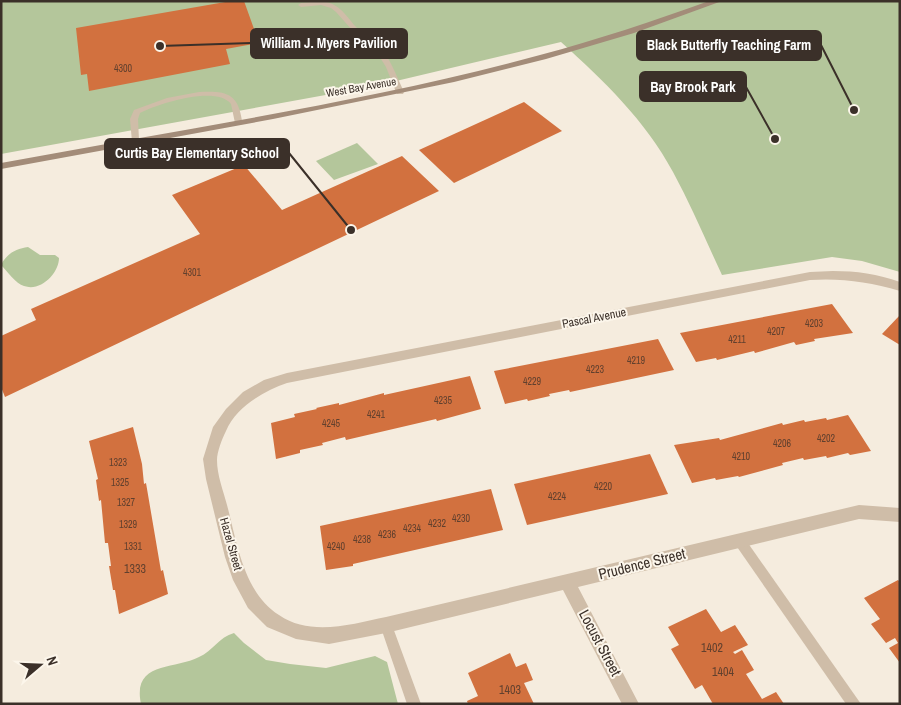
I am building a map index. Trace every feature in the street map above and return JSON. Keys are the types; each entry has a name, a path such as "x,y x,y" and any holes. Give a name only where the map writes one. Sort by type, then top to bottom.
{"street":[{"name":"West Bay Avenue","path":"1,166 400,92 516,65 587,45 656,24 718,1"},
{"name":"Pascal Avenue","path":"287,378 810,276 837,274 862,276 888,282 900,288"},
{"name":"Hazel Street","path":"287,378 270,384 248,396 220,427 210,459 232,557 241,580 254,602 273,621 296,631 328,636 386,625"},
{"name":"Prudence Street","path":"386,625 859,512 900,514"},
{"name":"Locust Street","path":"568,582 631,704"}],"lane":[{"path":"301,5 323,2 345,15 357,32 373,43 382,53 400,92"},
{"path":"135,140 134,119 137,112 156,103 207,94 220,94 230,97 235,103 238,121"},
{"path":"739,540 854,704"},
{"path":"386,625 414,704"}],"green space":[{"path":"1,1 900,1 900,272 862,261 832,257 722,275 680,185 650,135 623,102 561,42 375,86 1,154"},
{"path":"357,143 378,164 334,180 316,161"},
{"path":"28,247 40,255 55,255 59,258 56,270 48,280 43,284 30,287 18,283 1,265 12,252"},
{"path":"234,633 266,660 290,664 326,668 375,656 387,662 398,704 141,704 140,690 143,680 149,674 157,669 199,657 224,638"}],"building":[{"path":"231,1 244,1 259,43 226,49 230,64 89,91 87,74 81,75 76,28"},
{"path":"524,102 562,131 454,183 419,150"},
{"path":"402,156 439,191 5,397 1,387 1,336 36,320 31,309 200,234 172,195 244,165 282,210"},
{"path":"832,304 853,333 814,339 815,341 796,345 794,342 755,353 754,351 717,360 716,358 696,362 680,333"},
{"path":"900,315 900,345 882,334"},
{"path":"658,339 674,370 570,392 569,390 549,394 550,396 528,401 527,399 505,404 494,371"},
{"path":"470,376 481,409 437,421 436,419 346,440 345,437 322,443 323,445 300,450 300,453 276,459 271,423 295,417 294,414 316,408 339,403 339,405 384,393 384,395"},
{"path":"848,415 871,451 850,455 848,453 827,458 826,456 804,460 803,458 739,477 716,480 715,478 692,483 674,445 719,438 720,440 782,423 783,425 804,420 805,422 826,418 827,420"},
{"path":"133,427 142,464 144,484 146,483 161,571 163,570 168,594 119,614 109,566 111,566 108,543 105,543 101,500 99,501 96,480 98,479 89,441"},
{"path":"650,454 668,494 527,525 514,484"},
{"path":"491,489 503,530 353,564 353,566 326,570 320,526"},
{"path":"898,580 900,582 900,663 889,648 898,643 895,638 886,643 871,624 880,619 864,598"},
{"path":"706,609 721,632 735,625 748,645 733,652 735,654 742,650 754,670 746,674 762,699 776,692 784,704 713,704 702,685 695,689 671,649 679,645 668,627"},
{"path":"510,653 516,667 526,663 533,680 524,683 534,704 468,704 467,701 478,696 468,673"}],"place":[{"name":"William J. Myers Pavilion","path":"160,46"},
{"name":"Black Butterfly Teaching Farm","path":"854,110"},
{"name":"Bay Brook Park","path":"775,139"},
{"name":"Curtis Bay Elementary School","path":"351,230"}]}
